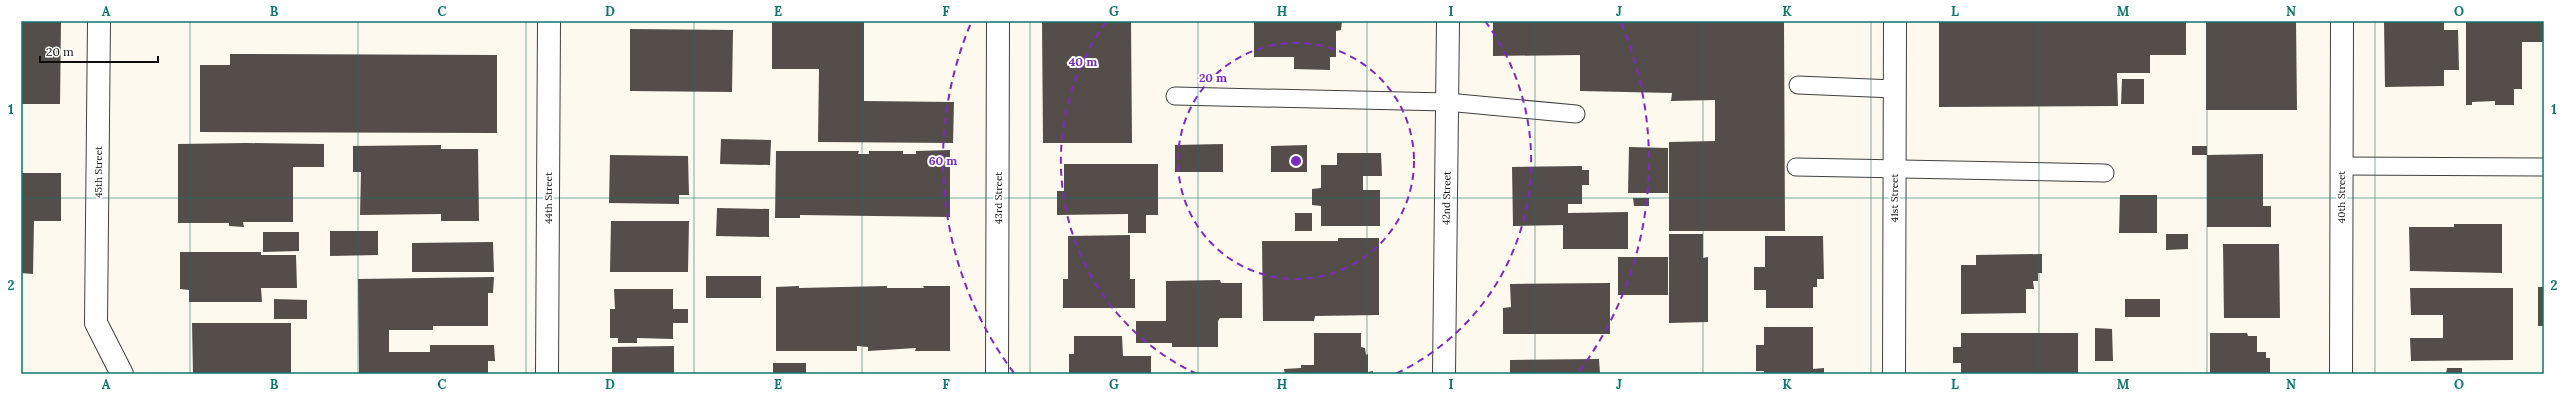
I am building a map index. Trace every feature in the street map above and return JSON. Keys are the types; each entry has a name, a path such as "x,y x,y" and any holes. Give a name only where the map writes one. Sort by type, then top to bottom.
{"street":[{"name":"45th Street","path":"99,21 96,323 122,374"},
{"name":"44th Street","path":"547,374 548,21"},
{"name":"43rd Street","path":"997,374 998,21"},
{"name":"42nd Street","path":"1444,374 1448,21"},
{"name":"41st Street","path":"1894,374 1895,21"},
{"name":"40th Street","path":"2341,374 2342,21"}],"lane":[{"path":"1798,85 1894,89"},
{"path":"1174,96 1447,102 1576,114"},
{"path":"2341,166 2544,166"},
{"path":"1796,167 2105,173"}],"building":[{"path":"21,21 61,21 60,104 21,104"},
{"path":"772,21 864,21 864,101 954,102 953,143 818,142 819,69 772,69"},
{"path":"1042,21 1131,21 1132,143 1043,143"},
{"path":"1254,21 1342,21 1341,30 1336,31 1336,57 1330,57 1330,70 1294,69 1294,57 1254,57"},
{"path":"1493,21 1784,21 1785,231 1669,231 1669,142 1715,141 1715,100 1671,101 1672,93 1580,91 1580,55 1493,56"},
{"path":"1939,21 2186,21 2186,55 2150,55 2150,73 2117,73 2118,106 1939,107"},
{"path":"2206,21 2296,21 2297,110 2206,110"},
{"path":"2384,21 2444,21 2444,30 2458,30 2459,70 2444,70 2444,86 2385,87"},
{"path":"2466,21 2544,21 2544,42 2522,42 2522,89 2514,89 2514,105 2495,105 2495,101 2472,102 2472,105 2466,105"},
{"path":"630,29 733,30 732,92 630,91"},
{"path":"230,54 497,55 497,133 200,132 200,65 230,65"},
{"path":"2122,79 2144,79 2144,104 2121,104"},
{"path":"721,139 771,140 770,165 720,164"},
{"path":"178,144 324,144 324,167 293,167 293,222 243,222 244,227 229,226 229,223 178,223"},
{"path":"1223,144 1223,172 1175,172 1175,145"},
{"path":"441,145 441,149 478,149 479,221 441,221 441,214 360,215 361,172 353,172 353,146"},
{"path":"1307,145 1307,172 1271,172 1271,146"},
{"path":"2192,146 2207,146 2207,155 2192,155"},
{"path":"1629,147 1668,148 1668,193 1628,193"},
{"path":"950,150 950,217 800,215 800,218 775,218 776,151 859,151 858,154 869,154 869,151 903,151 903,154 916,154 916,151"},
{"path":"1337,153 1381,153 1382,176 1363,176 1363,190 1380,190 1380,226 1321,226 1321,206 1312,205 1312,189 1321,188 1321,165 1337,165"},
{"path":"2263,154 2263,206 2271,206 2271,227 2207,227 2207,155"},
{"path":"610,155 688,156 689,195 679,195 679,204 609,203"},
{"path":"1064,164 1158,164 1158,215 1146,215 1146,233 1128,233 1128,214 1057,215 1057,191 1064,191"},
{"path":"1582,166 1582,170 1589,170 1589,185 1582,185 1582,204 1568,204 1568,213 1628,212 1628,249 1563,249 1563,225 1513,226 1512,167"},
{"path":"21,173 61,173 61,221 34,221 33,274 21,273"},
{"path":"2120,195 2157,195 2157,233 2119,233"},
{"path":"1633,198 1649,198 1649,206 1634,206"},
{"path":"717,208 769,209 769,237 716,236"},
{"path":"1295,213 1312,213 1312,231 1295,231"},
{"path":"611,221 689,221 688,272 610,272"},
{"path":"2454,224 2502,224 2502,273 2410,271 2409,227 2454,227"},
{"path":"330,231 378,231 378,255 330,256"},
{"path":"263,232 299,232 299,251 263,252"},
{"path":"1669,234 1703,234 1703,258 1708,257 1708,322 1669,323"},
{"path":"2166,234 2188,234 2188,249 2166,250"},
{"path":"1130,235 1130,279 1135,279 1135,308 1063,308 1063,279 1068,279 1068,236"},
{"path":"1765,236 1823,236 1824,279 1817,279 1817,287 1813,287 1813,308 1766,308 1766,290 1754,290 1754,267 1765,267"},
{"path":"1338,238 1379,238 1379,315 1315,316 1314,321 1263,321 1262,241 1338,241"},
{"path":"493,242 494,272 412,272 412,243"},
{"path":"2223,244 2279,244 2280,318 2224,318"},
{"path":"180,252 261,252 261,255 296,255 297,288 261,288 262,302 189,302 189,290 180,289"},
{"path":"2042,254 2042,273 2038,273 2038,281 2033,281 2034,289 2026,289 2026,313 1961,314 1961,265 1976,265 1976,255"},
{"path":"1618,257 1668,257 1668,295 1618,295"},
{"path":"706,276 761,276 761,298 706,298"},
{"path":"494,277 493,293 488,293 488,326 433,326 433,330 389,330 389,352 430,352 430,345 494,345 495,361 488,361 488,374 359,374 358,279"},
{"path":"1220,280 1221,283 1242,283 1242,318 1220,318 1218,321 1218,347 1172,347 1172,343 1136,343 1136,321 1166,321 1166,281"},
{"path":"1610,283 1610,334 1503,334 1503,308 1511,307 1510,284"},
{"path":"799,286 799,288 887,286 887,288 924,288 923,286 950,286 950,351 915,351 916,348 868,351 868,347 857,346 857,351 776,351 776,287"},
{"path":"2538,287 2544,287 2544,326 2538,326"},
{"path":"2410,288 2513,288 2513,360 2411,361 2410,338 2443,338 2443,315 2411,315"},
{"path":"614,289 673,289 673,309 688,309 688,323 673,323 673,339 637,338 637,343 618,343 618,338 610,338 610,309 615,309"},
{"path":"274,299 307,300 307,319 274,319"},
{"path":"2125,299 2160,299 2160,317 2125,317"},
{"path":"192,323 291,323 291,374 193,374"},
{"path":"1764,327 1813,327 1813,369 1824,368 1824,374 1764,374 1764,371 1756,371 1756,345 1764,345"},
{"path":"2095,328 2112,329 2113,361 2095,361"},
{"path":"1314,333 1361,333 1361,347 1365,348 1366,355 1368,354 1368,372 1373,371 1373,374 1285,374 1284,369 1301,368 1301,365 1314,365"},
{"path":"1961,333 2078,333 2078,374 1961,374 1961,363 1953,363 1953,347 1961,347"},
{"path":"2210,333 2247,333 2248,336 2257,336 2257,352 2266,352 2266,358 2270,358 2270,374 2210,374"},
{"path":"1074,336 1122,336 1123,356 1151,356 1151,374 1069,374 1069,354 1074,354"},
{"path":"674,346 674,374 612,374 612,347"},
{"path":"1599,359 1600,374 1510,374 1510,360"},
{"path":"773,363 806,363 806,374 773,374"},
{"path":"2447,368 2462,368 2462,374 2446,374"}]}
